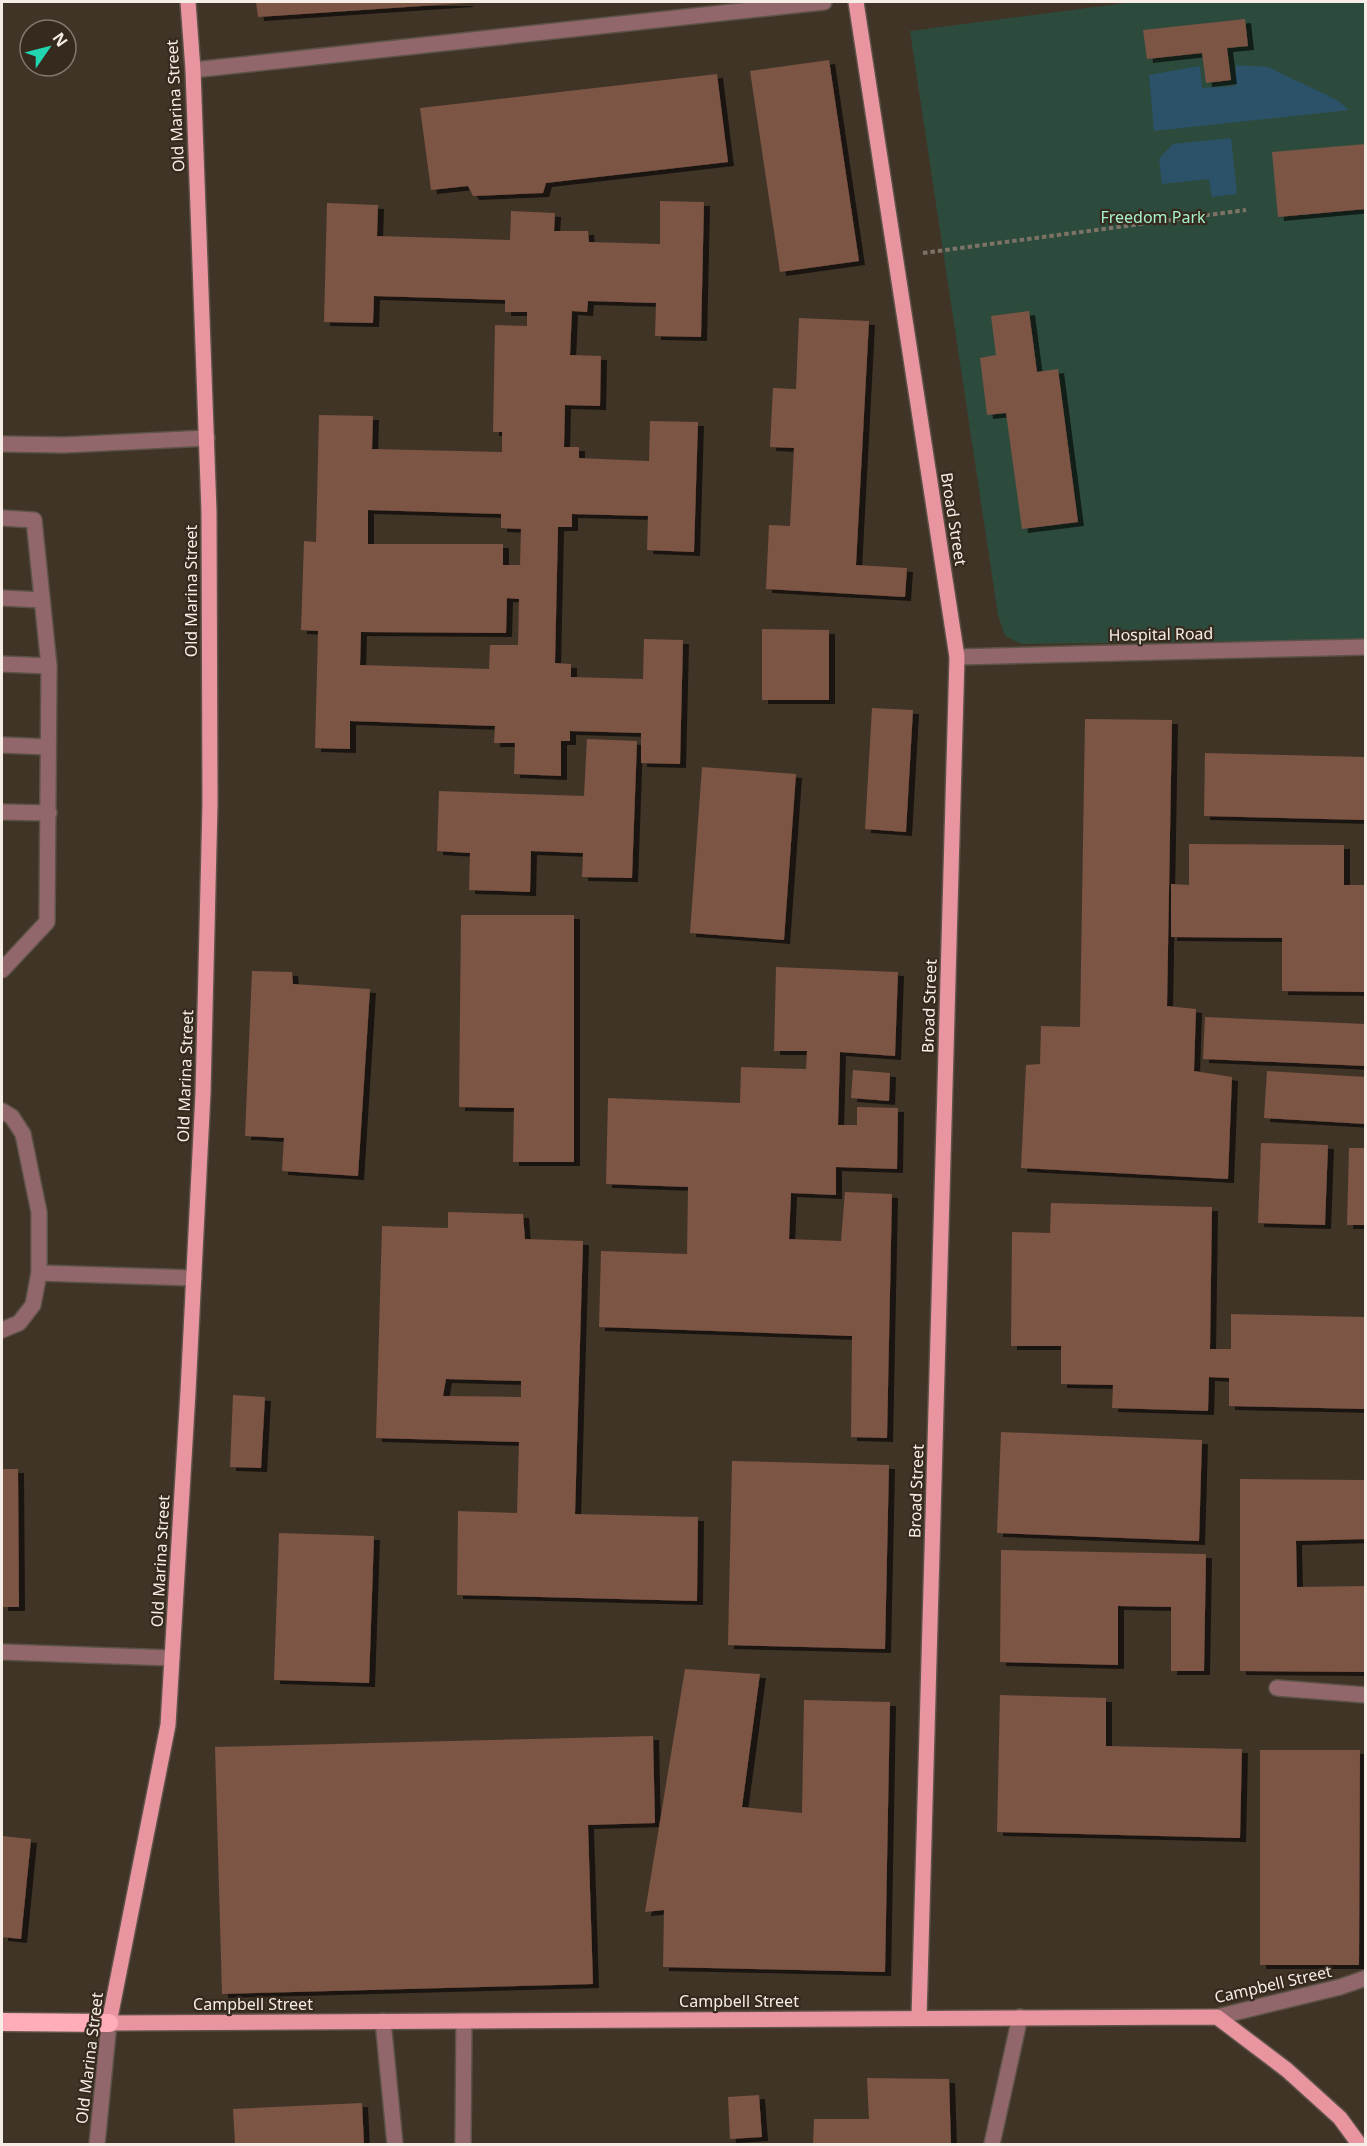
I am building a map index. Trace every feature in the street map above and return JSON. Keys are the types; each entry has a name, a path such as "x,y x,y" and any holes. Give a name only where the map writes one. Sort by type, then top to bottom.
{"highway":[{"path":"2,2022 109,2023"}],"main road":[{"name":"Old Marina Street","path":"109,2023 168,1725 203,1093 210,804 207,438 193,70 188,2"},
{"name":"Broad Street","path":"856,2 957,657 919,2018"},
{"name":"Campbell Street","path":"109,2023 1217,2017"},
{"path":"1217,2017 1287,2070 1317,2097 1340,2118 1359,2145"}],"street":[{"path":"193,70 824,2"},
{"path":"2,444 64,445 207,438"},
{"path":"2,518 34,520 49,666 47,922 2,970"},
{"path":"2,598 42,600"},
{"name":"Hospital Road","path":"957,657 1365,647"},
{"path":"2,664 49,666"},
{"path":"2,746 48,747"},
{"path":"2,812 49,813"},
{"path":"2,1111 12,1117 23,1134 39,1212 39,1273 33,1305 20,1323 2,1330"},
{"path":"39,1273 194,1278"},
{"path":"2,1652 172,1658"},
{"path":"1277,1688 1365,1695"},
{"name":"Campbell Street","path":"1217,2017 1340,1987 1365,1978"},
{"path":"992,2145 1020,2017"},
{"path":"383,2021 395,2145"},
{"path":"463,2145 464,2021"},
{"name":"Old Marina Street","path":"97,2145 109,2023"}],"path":[{"path":"895,257 1246,210"}],"green space":[{"name":"Freedom Park","path":"1134,2 1365,2 1365,640 1021,644 1005,636 998,615 910,31"}],"water":[{"path":"1236,65 1268,67 1337,100 1349,110 1154,131 1149,75 1200,66 1202,88 1235,86"},
{"path":"1231,138 1237,194 1212,197 1209,179 1162,184 1159,159 1173,144"}],"building":[{"path":"256,2 467,2 467,3 258,17"},
{"path":"1245,19 1248,46 1227,48 1231,80 1206,83 1202,53 1147,59 1143,30"},
{"path":"829,60 859,261 780,272 750,71"},
{"path":"717,74 728,162 546,183 543,193 473,196 468,186 431,190 420,108"},
{"path":"1366,144 1366,209 1278,217 1272,152"},
{"path":"660,201 704,202 701,337 655,336 656,303 588,301 587,312 572,311 570,355 601,356 600,406 565,405 564,447 579,447 579,458 649,461 650,421 698,422 694,552 647,550 648,516 572,514 572,527 558,527 555,663 571,664 571,677 643,679 644,639 683,640 680,764 641,763 641,733 570,731 570,741 561,741 561,776 514,774 515,743 494,743 495,726 350,721 350,749 315,748 318,631 301,630 304,541 316,542 319,415 373,416 372,449 502,452 502,432 493,432 495,325 527,326 527,312 505,312 505,300 374,296 373,323 324,322 327,203 378,205 377,236 510,240 511,211 555,213 554,231 588,231 589,242 660,244","holes":["368,510 501,514 501,528 521,529 520,565 503,565 503,544 368,544","507,598 519,599 518,645 490,645 489,669 360,665 361,632 506,633"]},
{"path":"1029,311 1037,372 1058,369 1078,522 1022,529 1006,413 987,415 980,358 996,355 991,316"},
{"path":"799,318 869,321 856,565 907,568 905,597 766,589 769,525 790,526 794,448 770,447 773,388 796,389"},
{"path":"762,629 829,630 829,700 762,700"},
{"path":"872,708 913,710 906,832 865,829"},
{"path":"1085,719 1172,720 1167,1006 1196,1009 1194,1071 1232,1077 1228,1179 1021,1168 1026,1065 1040,1064 1041,1026 1080,1027"},
{"path":"587,739 637,741 632,878 582,877 583,853 531,851 530,892 469,890 470,853 437,851 439,791 584,796"},
{"path":"1205,753 1366,757 1366,820 1204,816"},
{"path":"702,767 796,774 784,940 690,933"},
{"path":"1189,844 1344,845 1344,885 1366,885 1366,992 1282,991 1282,938 1171,937 1171,884 1189,885"},
{"path":"461,915 574,915 574,1162 513,1162 514,1108 459,1107"},
{"path":"776,967 898,972 895,1056 840,1052 838,1125 857,1125 857,1107 898,1108 897,1169 836,1167 836,1195 791,1193 789,1239 841,1241 845,1192 892,1194 887,1438 851,1437 852,1336 599,1327 601,1251 687,1254 688,1187 606,1184 608,1098 740,1103 741,1067 806,1069 807,1051 774,1051"},
{"path":"252,971 292,972 293,984 370,989 358,1176 282,1171 284,1138 245,1136"},
{"path":"1205,1017 1366,1024 1366,1066 1203,1059"},
{"path":"853,1070 890,1073 889,1101 851,1098"},
{"path":"1267,1071 1366,1077 1366,1124 1264,1118"},
{"path":"1261,1143 1328,1145 1325,1225 1258,1223"},
{"path":"1349,1148 1366,1148 1366,1225 1347,1225"},
{"path":"1051,1203 1212,1207 1210,1349 1231,1349 1231,1314 1366,1317 1366,1409 1229,1406 1229,1378 1209,1377 1208,1411 1112,1408 1113,1385 1061,1384 1061,1346 1011,1346 1012,1232 1050,1233"},
{"path":"448,1212 523,1214 525,1239 583,1241 575,1514 698,1517 697,1601 457,1595 458,1511 517,1513 519,1442 376,1438 382,1226 448,1228","holes":["446,1379 521,1381 521,1397 443,1396"]},
{"path":"233,1395 265,1397 261,1468 230,1467"},
{"path":"1001,1432 1202,1440 1199,1541 997,1533"},
{"path":"732,1461 889,1465 885,1649 728,1645"},
{"path":"2,1469 18,1469 19,1607 2,1607"},
{"path":"1240,1479 1366,1480 1366,1539 1296,1541 1297,1587 1366,1586 1366,1672 1240,1671"},
{"path":"279,1533 374,1536 369,1683 274,1680"},
{"path":"1001,1550 1206,1554 1204,1671 1171,1671 1171,1607 1118,1606 1118,1665 1000,1662"},
{"path":"685,1669 760,1674 742,1807 802,1813 804,1700 890,1702 885,1972 663,1967 664,1910 645,1912"},
{"path":"1000,1695 1106,1698 1106,1746 1242,1749 1240,1838 997,1832"},
{"path":"653,1736 655,1823 588,1825 593,1984 222,1994 215,1747"},
{"path":"1260,1750 1360,1750 1359,1965 1260,1965"},
{"path":"2,1836 31,1839 21,1939 2,1937"},
{"path":"867,2078 949,2079 951,2144 813,2144 814,2119 869,2119"},
{"path":"759,2095 762,2137 730,2139 728,2097"},
{"path":"362,2103 364,2144 235,2144 233,2109"}]}
